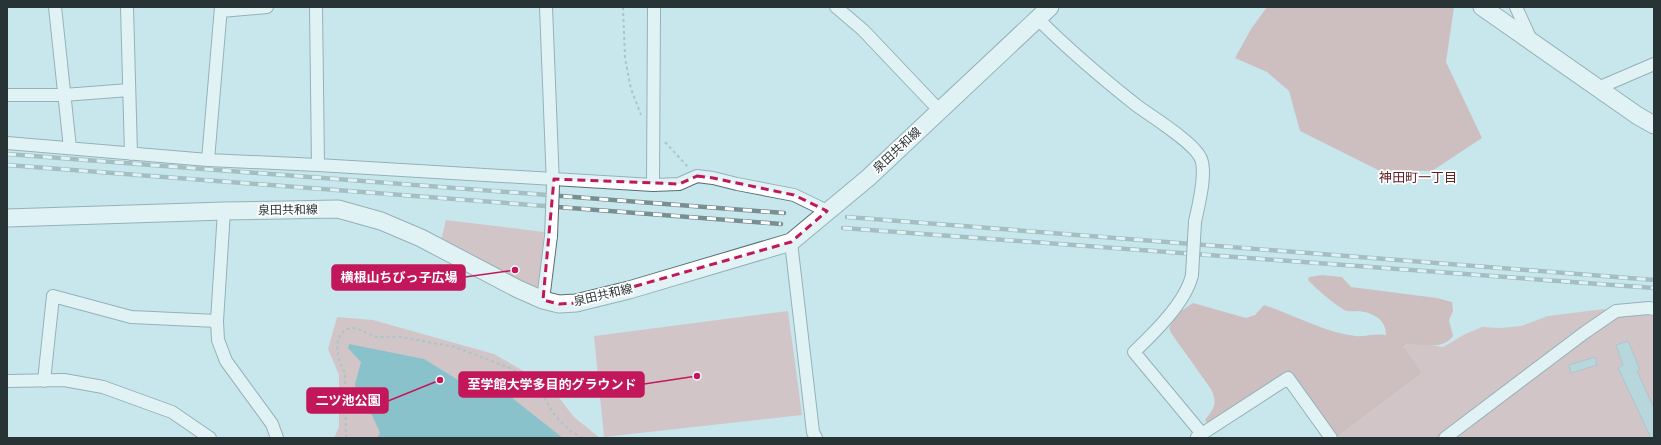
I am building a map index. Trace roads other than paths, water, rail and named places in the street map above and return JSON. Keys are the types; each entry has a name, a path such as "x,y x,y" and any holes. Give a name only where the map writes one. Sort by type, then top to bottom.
{"main road":[{"name":"泉田共和線","path":"7,218 338,209 381,221 421,238 518,289 543,300 559,304 576,303 629,290 791,242 868,178 1050,7"},
{"path":"1482,7 1638,116 1654,124"}],"street":[{"path":"55,7 70,148"},
{"path":"127,7 131,154"},
{"path":"208,160 221,9 267,7"},
{"path":"316,7 318,164"},
{"path":"543,300 551,236 554,182 546,7"},
{"path":"654,7 654,185"},
{"path":"836,7 863,30 939,110"},
{"path":"1516,7 1532,42"},
{"path":"1038,19 1064,44 1137,106 1195,149 1202,160 1202,184 1195,222 1190,286 1159,328 1134,352 1199,436 1288,378 1331,438"},
{"path":"1598,88 1654,64"},
{"path":"7,95 64,95 129,90"},
{"path":"7,142 208,160 318,164 554,182 654,185 680,184 697,176 794,195 827,211"},
{"path":"224,211 217,321 218,340 226,361 272,424 277,438"},
{"path":"791,242 813,432 816,438"},
{"path":"44,382 53,296 131,317 217,321"},
{"path":"1445,438 1584,333 1616,311 1649,308 1654,310"},
{"path":"7,381 44,382 64,380 103,387 172,412 210,438"}],"water":[{"path":"349,344 424,359 476,391 507,394 563,438 377,438 380,433 372,415 359,403 355,384 361,362 348,348"}],"railway":[{"path":"7,154 784,213"},
{"path":"7,165 781,224"},
{"path":"847,217 1654,280"},
{"path":"843,228 1654,288"}],"place":[{"name":"横根山ちびっ子広場","path":"515,270"},
{"name":"至学館大学多目的グラウンド","path":"697,376"},
{"name":"二ツ池公園","path":"440,380"}],"district":[{"name":"神田町一丁目","path":"1418,177"}]}
